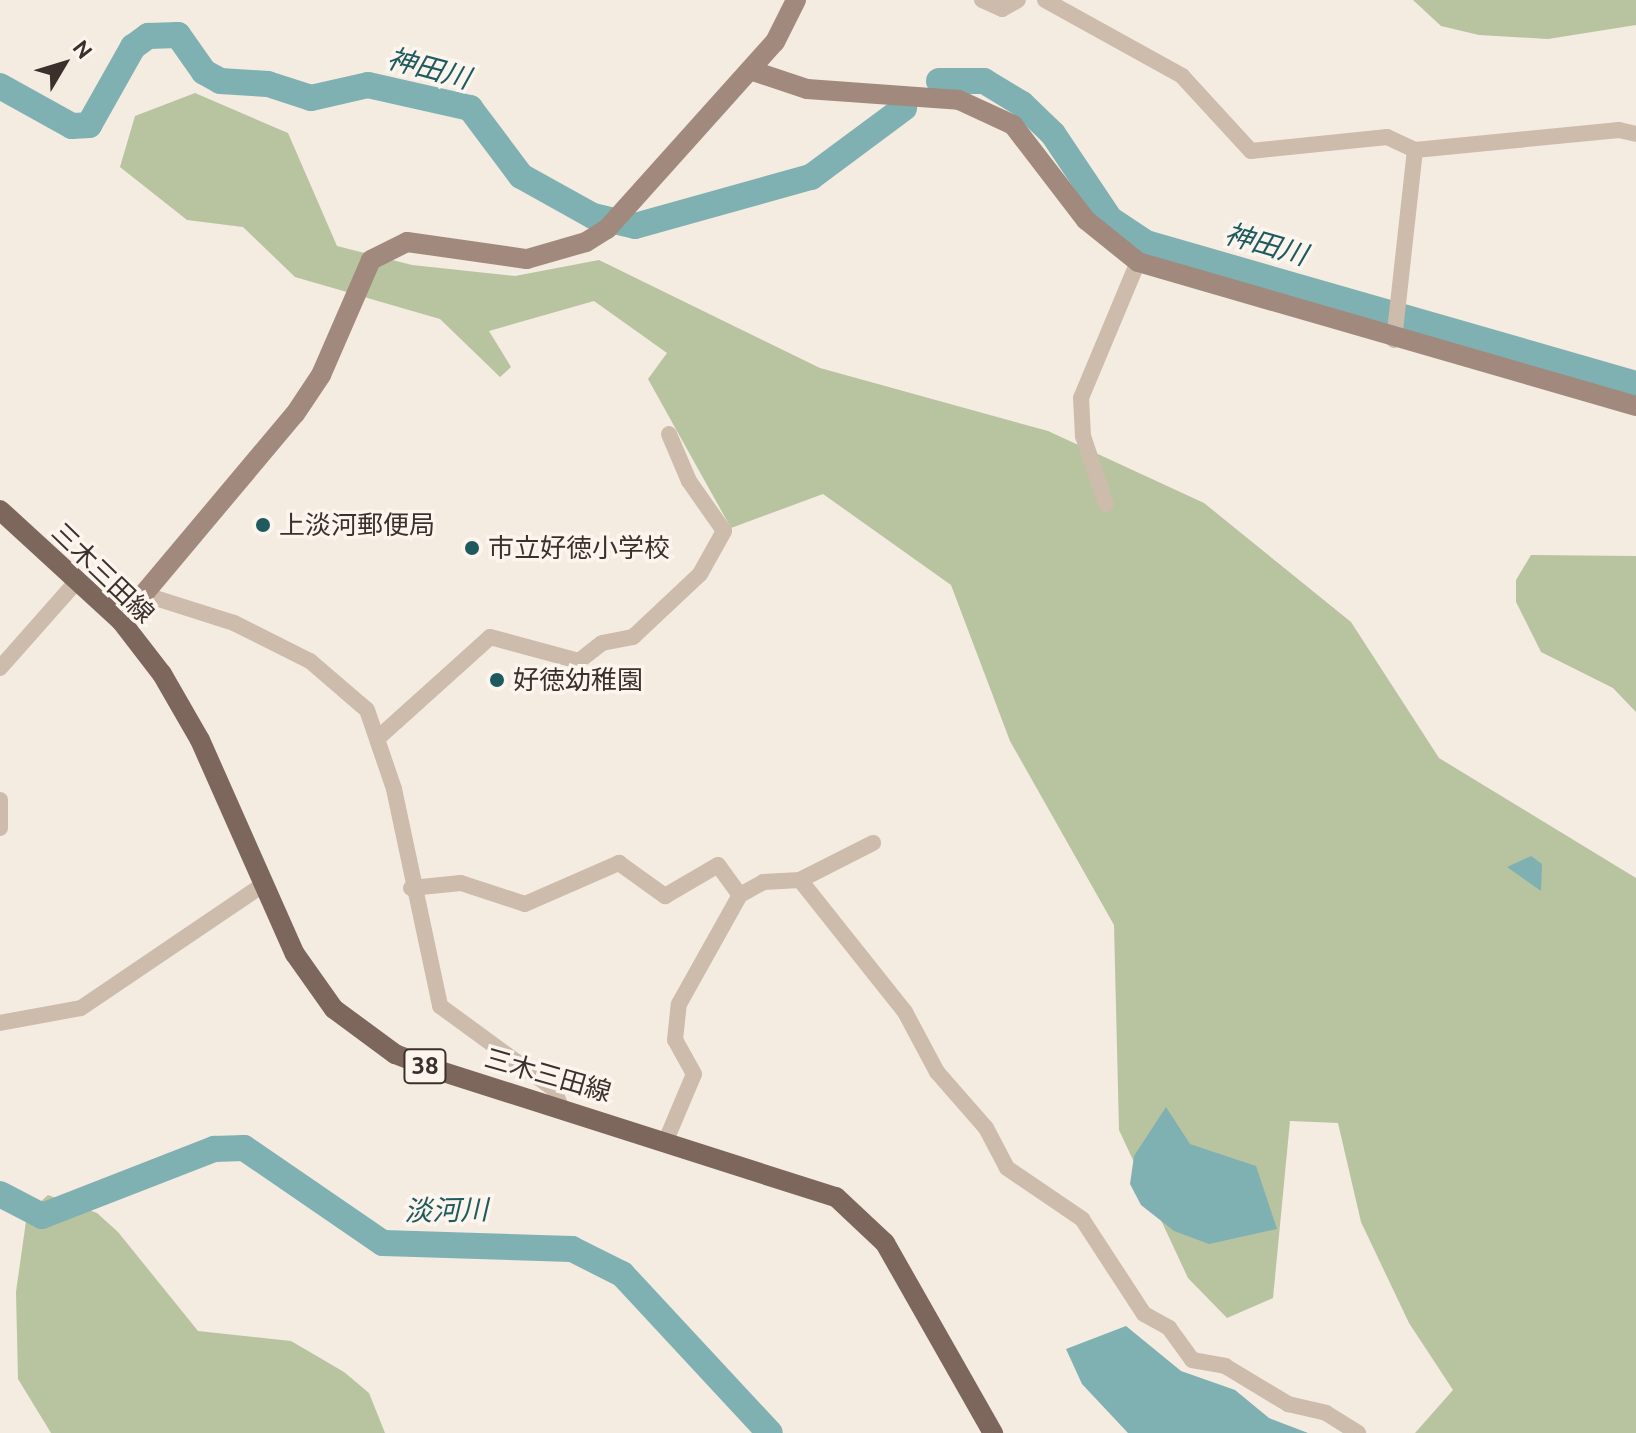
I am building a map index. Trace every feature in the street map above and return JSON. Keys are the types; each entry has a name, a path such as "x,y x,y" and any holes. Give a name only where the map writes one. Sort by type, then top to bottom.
{"main road":[{"name":"三木三田線","path":"0,510 121,621 183,706 264,884 314,984 361,1033 434,1069 560,1105 806,1183 862,1217 885,1243 993,1433"}],"street":[{"path":"121,621 146,595 295,414 321,375 359,277 383,250 407,242 527,259 557,254 607,229 750,70 787,24 796,0"},
{"path":"982,0 1002,9 1018,0"},
{"path":"1045,0 1182,76 1251,151 1387,137 1415,150 1619,130 1636,134"},
{"path":"750,70 779,84 959,100 993,113 1038,151 1086,220 1138,262 1396,333 1636,406"},
{"path":"1396,333 1415,150"},
{"path":"1106,504 1083,436 1081,398 1138,262"},
{"path":"378,738 490,637 579,661 602,643 633,637 700,574 724,531 689,481 669,434"},
{"path":"0,668 77,581"},
{"path":"146,595 234,623 310,661 349,688 378,738 440,1006 554,1089 560,1105"},
{"path":"0,800 0,828"},
{"path":"667,1138 694,1074 675,1040 679,1004 740,895 763,882 800,880 873,843"},
{"path":"411,888 461,883 525,904 619,863 665,896 718,865 740,895"},
{"path":"800,880 905,1012 937,1072 986,1128 1007,1168 1082,1219 1144,1314 1169,1328 1192,1360 1225,1366 1288,1404 1326,1413 1358,1433"},
{"path":"0,1023 81,1008 264,884"}],"green space":[{"path":"1413,0 1636,0 1636,25 1548,39 1479,35 1441,26"},
{"path":"195,93 288,133 337,246 412,265 515,276 599,260 820,368 1048,431 1204,503 1351,622 1439,758 1636,878 1636,1433 1415,1433 1453,1390 1409,1323 1361,1222 1338,1123 1290,1121 1273,1298 1227,1318 1188,1278 1119,1130 1114,925 1010,741 951,585 823,494 731,528 648,379 667,353 594,301 489,331 511,367 500,377 440,319 295,277 243,227 187,220 120,167 135,116"},
{"path":"1531,555 1636,556 1636,712 1613,688 1541,652 1516,602 1516,580"},
{"path":"48,1195 97,1213 118,1232 198,1331 291,1341 344,1372 369,1393 385,1433 51,1433 18,1379 16,1292 27,1214"}],"water":[{"path":"1531,856 1542,864 1541,891 1507,867"},
{"path":"1166,1107 1190,1144 1256,1166 1277,1229 1209,1244 1174,1231 1141,1205 1130,1184 1134,1156"},
{"path":"1126,1326 1181,1371 1235,1390 1269,1418 1308,1433 1128,1433 1082,1384 1066,1349"}],"waterway":[{"name":"神田川","path":"0,86 72,126 89,125 133,47 148,36 178,35 204,72 220,81 268,84 311,98 368,85 470,108 521,176 593,216 635,226 811,177 904,108"},
{"name":"神田川","path":"939,81 984,81 1022,104 1053,134 1110,219 1146,243 1636,384"},
{"name":"淡河川","path":"0,1194 42,1216 214,1149 244,1148 383,1243 572,1249 622,1274 770,1433"}],"place":[{"name":"上淡河郵便局","path":"263,525"},
{"name":"市立好徳小学校","path":"472,548"},
{"name":"好徳幼稚園","path":"497,680"}]}
